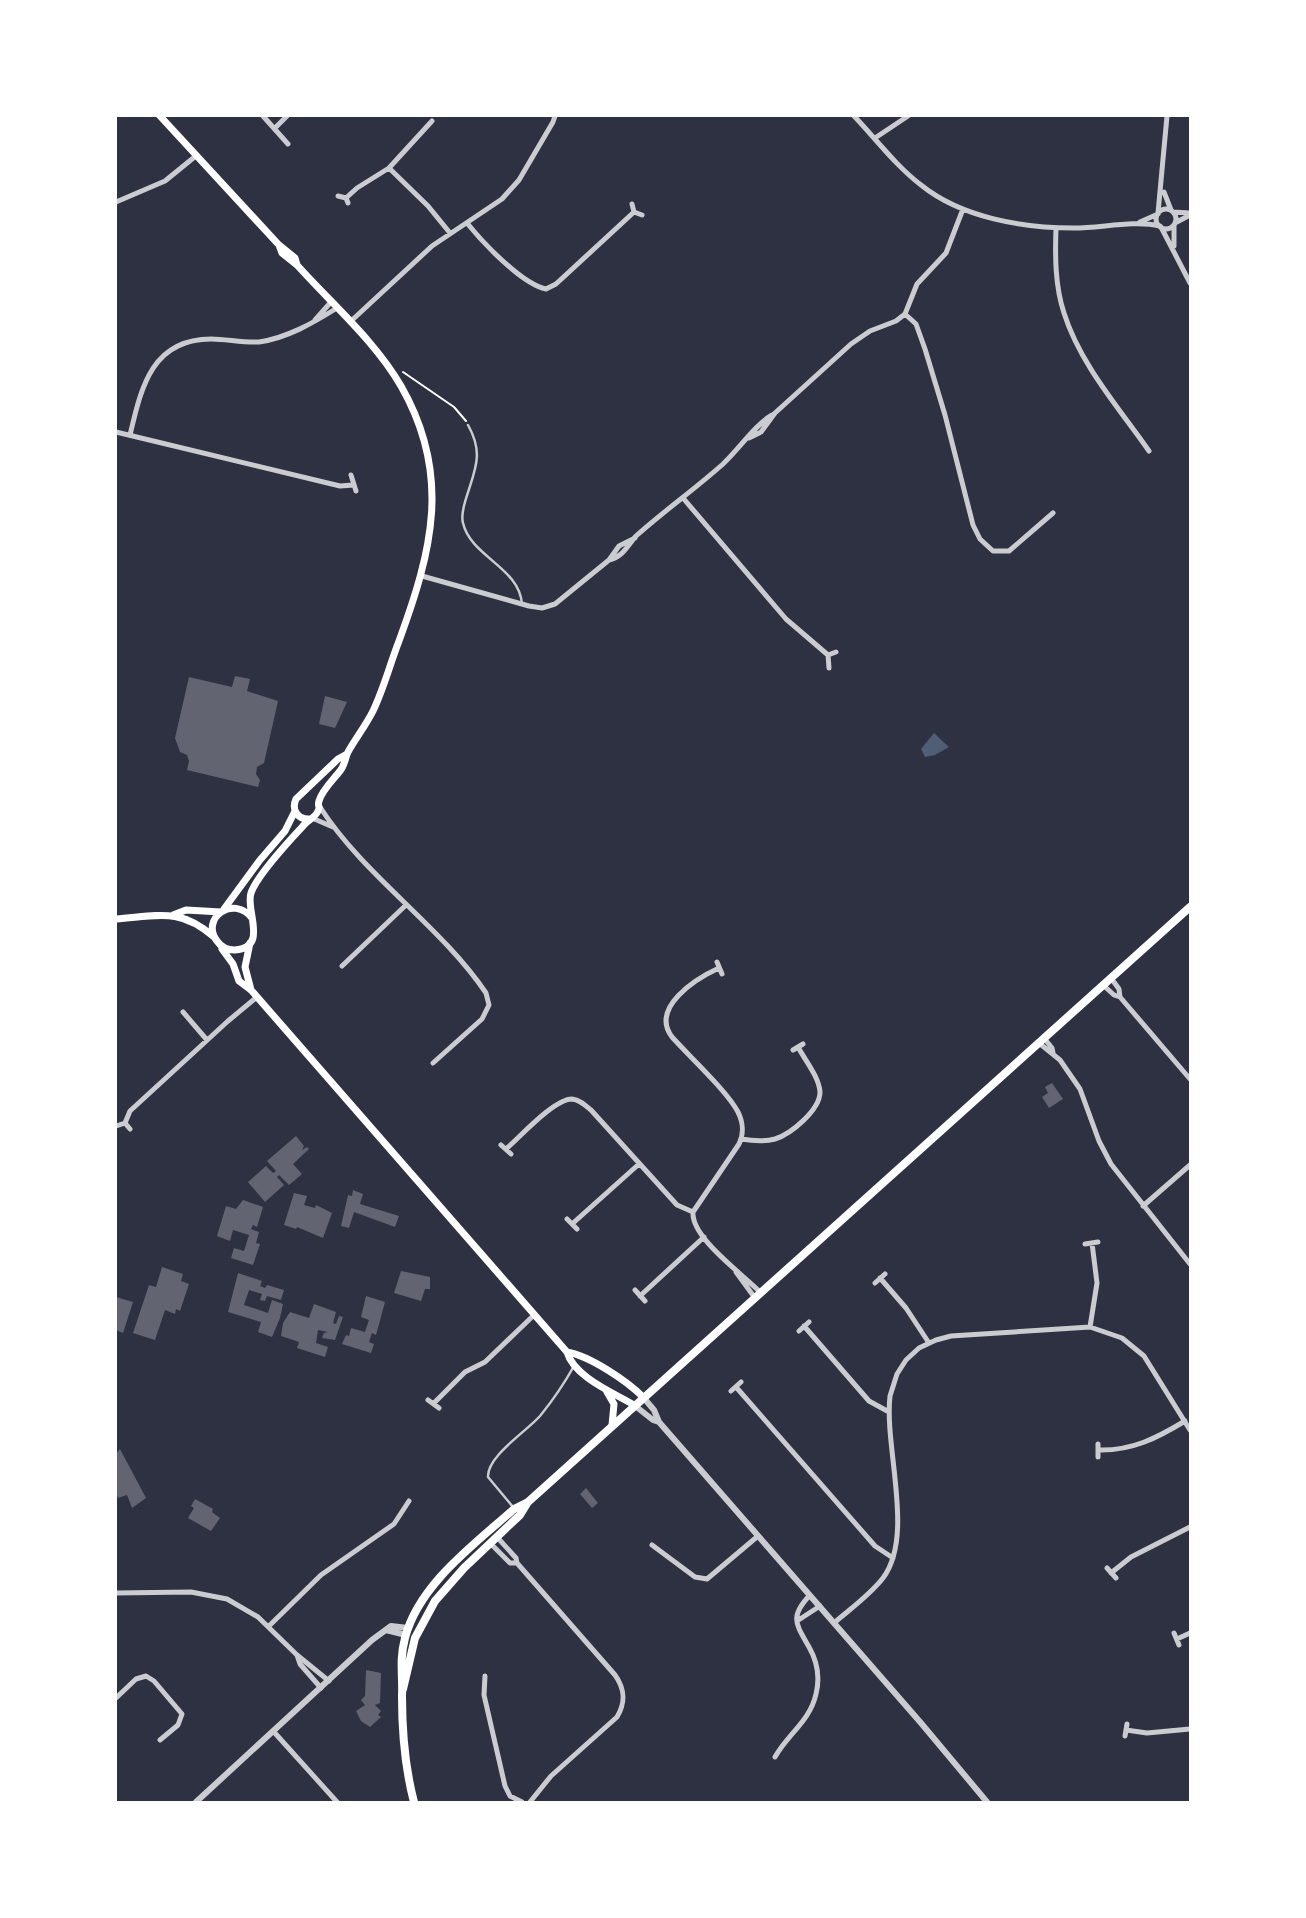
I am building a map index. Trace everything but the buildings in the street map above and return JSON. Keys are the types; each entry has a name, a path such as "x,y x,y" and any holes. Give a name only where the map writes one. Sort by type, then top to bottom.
{"main road":[{"path":"160,116 279,245 295,258 297,265 374,349 400,385 414,412 425,444 432,486 433,513 422,576 378,699 346,754 342,769 318,804 317,813 280,852 252,891 250,900 255,932 245,967 251,990"},
{"path":"346,754 295,803 295,811 285,831 260,860 213,925 216,940 229,958 239,981 251,990 567,1352 574,1364 604,1389 634,1405"},
{"path":"303,795 312,796 318,804"},
{"path":"295,811 299,817 311,818"},
{"path":"414,1802 405,1751 400,1676 412,1633 432,1587 1191,906"},
{"path":"116,919 173,915 186,910 222,911 231,907 241,909 252,918"},
{"path":"173,915 195,921 224,948 236,950 251,942"},
{"path":"567,1352 575,1353 612,1373 643,1397"},
{"path":"604,1389 614,1404 612,1425"}],"street":[{"path":"263,116 288,144"},
{"path":"275,128 287,116"},
{"path":"350,322 421,256 450,233 495,206 513,188 546,136 555,116"},
{"path":"854,116 920,185 963,209 1004,220 1056,228 1133,225 1166,228 1191,214"},
{"path":"876,138 908,116"},
{"path":"1167,116 1157,221 1191,283"},
{"path":"338,195 347,200 357,188 389,168 432,121"},
{"path":"116,202 155,186 180,171 197,155"},
{"path":"389,168 428,206 450,233"},
{"path":"1162,185 1167,204 1176,218 1175,253"},
{"path":"632,204 634,212"},
{"path":"422,576 522,604 542,608 555,604 609,560 620,556 635,538 724,463 758,425 775,413 858,338 896,321 905,314 918,284 946,253 963,209"},
{"path":"1133,225 1163,210 1191,214"},
{"path":"467,223 500,258 534,284 546,289 556,284 634,212"},
{"path":"634,212 642,215"},
{"path":"1056,228 1056,279 1070,331 1089,365 1149,452"},
{"path":"315,320 331,302"},
{"path":"130,435 146,379 156,363 169,352 184,344 201,340 270,340 288,335 337,309"},
{"path":"905,314 918,326 945,415 970,516 980,539 993,551 1009,551 1053,513"},
{"path":"116,432 355,488 351,475"},
{"path":"682,498 794,628 828,655 830,668"},
{"path":"828,655 836,652"},
{"path":"318,804 333,827 470,972 488,1000 488,1009 482,1019 433,1063"},
{"path":"311,818 333,827"},
{"path":"342,966 406,905"},
{"path":"719,968 699,978 673,1003 666,1014 665,1024 672,1037 733,1105 742,1124 741,1139 693,1212 694,1224 736,1272 748,1279 758,1296"},
{"path":"1111,978 1119,989 1120,997"},
{"path":"1103,985 1120,997 1191,1079"},
{"path":"116,1126 125,1123 130,1111 257,997"},
{"path":"183,1012 207,1040"},
{"path":"1042,1040 1052,1048 1080,1089 1099,1141 1111,1164 1191,1264"},
{"path":"741,1139 764,1141 782,1136 816,1105 818,1085 798,1047"},
{"path":"506,1149 554,1106 565,1100 575,1100 585,1105 677,1205 693,1212"},
{"path":"125,1123 130,1129"},
{"path":"572,1224 639,1164"},
{"path":"1143,1206 1191,1165"},
{"path":"640,1296 704,1237"},
{"path":"1090,1327 1097,1283 1092,1243"},
{"path":"880,1278 906,1308 929,1343"},
{"path":"635,1290 645,1301"},
{"path":"434,1404 465,1372 485,1362 534,1315"},
{"path":"804,1327 869,1401 889,1412"},
{"path":"835,1623 878,1583 893,1558 898,1528 889,1412 891,1388 912,1353 929,1343 951,1336 1090,1327 1113,1333 1138,1350 1156,1373 1191,1430"},
{"path":"736,1387 875,1546 893,1558"},
{"path":"643,1397 659,1422 987,1802"},
{"path":"634,1405 659,1422"},
{"path":"1098,1450 1119,1450 1146,1443 1185,1421"},
{"path":"269,1626 314,1581 394,1524 409,1501"},
{"path":"1111,1573 1126,1559 1191,1527"},
{"path":"652,1545 695,1577 707,1579 758,1536"},
{"path":"490,1537 510,1563 517,1563 615,1675 623,1698 617,1717 551,1776 530,1802"},
{"path":"116,1587 125,1592"},
{"path":"116,1593 191,1592 211,1595 241,1606 269,1626 297,1655 329,1681"},
{"path":"775,1757 783,1743 809,1714 818,1687 815,1660 799,1631 797,1620 799,1610 810,1595"},
{"path":"797,1620 820,1606"},
{"path":"196,1802 386,1630 412,1633"},
{"path":"1177,1639 1191,1633"},
{"path":"297,1655 300,1664 321,1688"},
{"path":"116,1698 138,1678 146,1676 154,1681 182,1716 178,1725 160,1740"},
{"path":"485,1676 484,1695 505,1786 510,1796 522,1802"},
{"path":"1126,1730 1147,1734 1191,1729"},
{"path":"274,1732 337,1802"}],"lane":[{"path":"468,425 477,446 478,458 464,504 462,522 471,538 516,584 522,604"},
{"path":"517,1512 488,1477 488,1470 509,1443 539,1417 563,1385 574,1364"}],"path":[{"path":"403,372 454,407 468,425"}],"water":[{"path":"934,733 949,747 925,757 921,749"}]}
